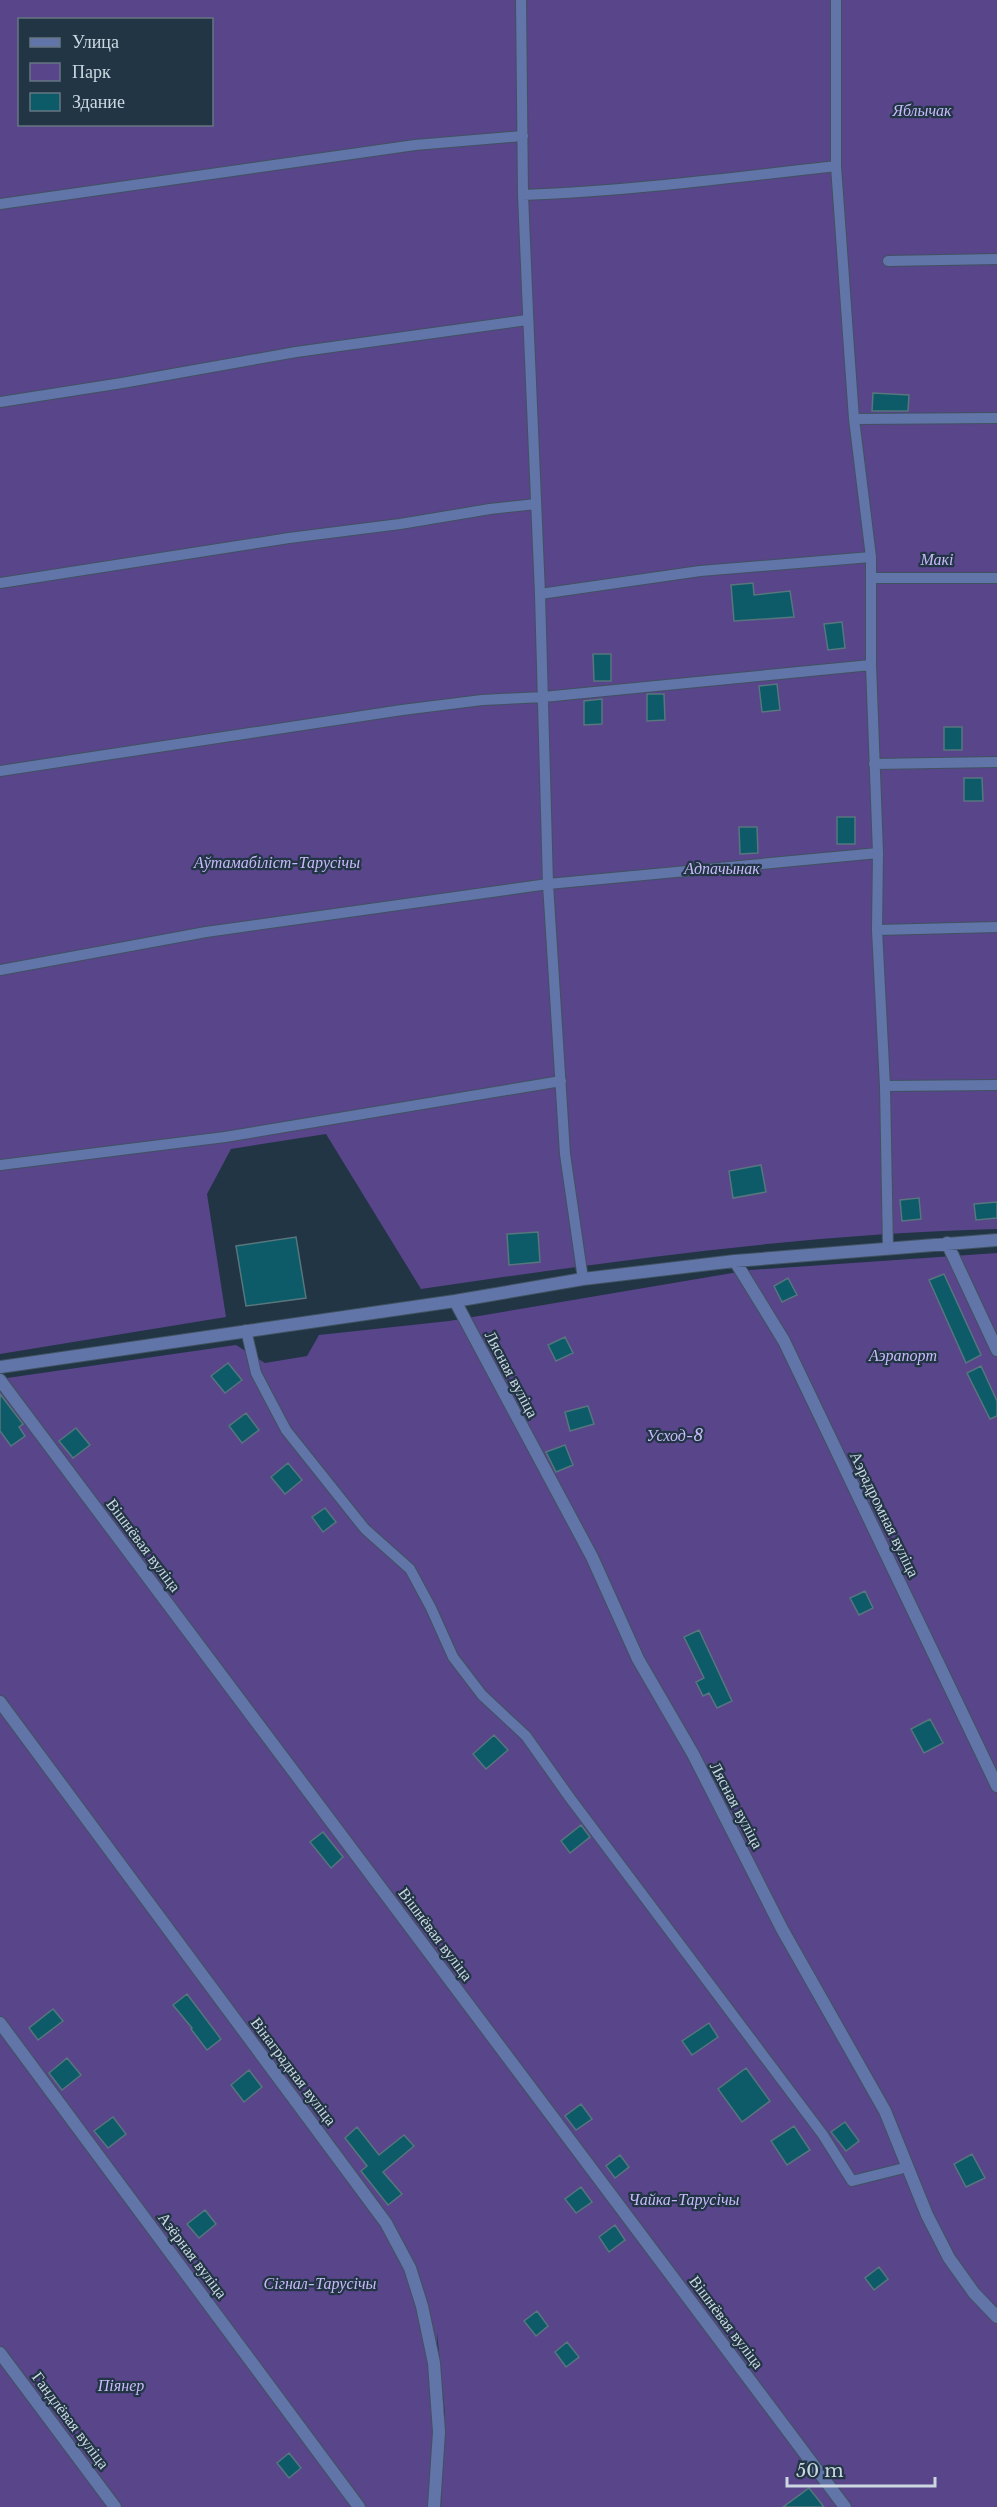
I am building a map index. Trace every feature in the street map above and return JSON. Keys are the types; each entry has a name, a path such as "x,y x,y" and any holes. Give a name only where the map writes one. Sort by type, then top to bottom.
{"street":[{"path":"0,1367 455,1301 583,1279 735,1261 997,1240"},
{"path":"947,1243 997,1350"},
{"name":"Аэрадромная вуліца","path":"735,1261 784,1341 997,1786"},
{"name":"Лясная вуліца","path":"455,1301 582,1538 638,1659 693,1754 782,1929 885,2111 927,2215 949,2258 974,2294 997,2317"},
{"name":"Вішнёвая вуліца","path":"0,1380 845,2507"},
{"name":"Вінаградная вуліца","path":"0,1702 386,2223 406,2259 422,2306 434,2363 440,2432 434,2507"},
{"name":"Азёрная вуліца","path":"0,2024 359,2507"},
{"name":"Гандлёвая вуліца","path":"0,2353 115,2507"}],"lane":[{"path":"521,0 523,195 540,594 548,884 564,1154 583,1279"},
{"path":"836,0 836,166 854,419 872,578 871,665 878,853 877,930 885,1086 888,1248"},
{"path":"0,204 415,145 523,135"},
{"path":"523,195 673,184 836,166"},
{"path":"888,261 997,259"},
{"path":"0,402 296,352 527,320"},
{"path":"854,419 997,418"},
{"path":"0,583 289,538 400,525 490,509 536,504"},
{"path":"540,594 700,571 871,557"},
{"path":"872,578 997,578"},
{"path":"0,771 482,700 543,697 871,665"},
{"path":"874,764 997,762"},
{"path":"0,970 206,932 548,884 878,853"},
{"path":"877,930 997,927"},
{"path":"0,1165 225,1137 561,1081"},
{"path":"885,1086 997,1085"},
{"path":"246,1330 256,1373 286,1430 364,1529 410,1569 453,1657 482,1695 526,1736 809,2116 852,2181 908,2167"}],"green space":[{"path":"0,0 997,0 997,1229 852,1237 708,1250 421,1289 326,1134 231,1149 207,1194 226,1317 0,1354"},
{"path":"997,1253 997,2507 441,2507 445,2414 437,2333 439,2507 0,2507 0,1379 236,1345 265,1363 307,1356 319,1335 449,1321 750,1270"}],"building":[{"path":"873,393 909,395 908,411 872,411"},
{"path":"753,583 754,595 790,591 794,617 734,621 731,585"},
{"path":"842,622 845,648 828,650 824,624"},
{"path":"593,654 611,654 611,681 594,681"},
{"path":"777,684 780,710 762,712 759,686"},
{"path":"647,694 664,694 665,720 647,721"},
{"path":"602,699 602,724 584,725 584,701"},
{"path":"944,727 962,727 962,750 944,750"},
{"path":"964,778 982,778 983,801 964,801"},
{"path":"837,817 855,817 855,844 837,844"},
{"path":"739,827 757,827 758,853 740,854"},
{"path":"761,1165 766,1192 733,1198 729,1171"},
{"path":"919,1198 921,1219 902,1221 900,1200"},
{"path":"997,1202 997,1218 976,1220 974,1204"},
{"path":"538,1232 540,1262 509,1265 507,1234"},
{"path":"296,1237 306,1298 246,1306 236,1246"},
{"path":"944,1274 981,1355 966,1363 929,1280"},
{"path":"788,1278 797,1295 782,1302 774,1286"},
{"path":"565,1337 573,1353 556,1361 548,1345"},
{"path":"228,1363 242,1380 225,1393 211,1376"},
{"path":"981,1366 997,1401 997,1416 990,1419 967,1373"},
{"path":"0,1394 23,1424 19,1427 25,1436 11,1446 0,1431"},
{"path":"588,1406 594,1424 570,1431 565,1412"},
{"path":"246,1413 259,1430 242,1443 229,1426"},
{"path":"76,1428 90,1445 73,1458 59,1441"},
{"path":"565,1445 573,1465 556,1472 546,1452"},
{"path":"288,1463 302,1480 285,1494 271,1477"},
{"path":"325,1508 336,1522 323,1532 312,1517"},
{"path":"865,1591 873,1608 859,1615 850,1598"},
{"path":"699,1630 732,1701 717,1708 709,1693 703,1696 696,1682 704,1678 684,1637"},
{"path":"930,1719 943,1743 924,1753 911,1729"},
{"path":"494,1735 508,1750 486,1769 473,1754"},
{"path":"581,1825 590,1837 570,1853 561,1841"},
{"path":"323,1832 343,1857 331,1868 310,1842"},
{"path":"187,1994 221,2039 207,2050 173,2005"},
{"path":"53,2009 63,2021 38,2040 29,2028"},
{"path":"709,2023 718,2037 692,2055 682,2041"},
{"path":"67,2058 81,2075 62,2090 49,2073"},
{"path":"746,2068 770,2101 742,2122 718,2089"},
{"path":"249,2070 262,2087 244,2102 231,2085"},
{"path":"581,2104 592,2119 576,2130 565,2116"},
{"path":"113,2117 126,2134 108,2148 94,2131"},
{"path":"845,2122 859,2141 846,2151 831,2132"},
{"path":"794,2126 810,2150 787,2165 771,2141"},
{"path":"357,2127 379,2155 404,2135 414,2146 383,2172 402,2194 388,2205 361,2171 367,2166 345,2138"},
{"path":"972,2154 985,2178 966,2187 954,2164"},
{"path":"620,2155 629,2167 615,2178 606,2166"},
{"path":"581,2187 592,2202 576,2213 565,2199"},
{"path":"205,2210 216,2224 199,2238 187,2224"},
{"path":"615,2225 625,2240 609,2252 599,2237"},
{"path":"879,2267 888,2279 874,2290 865,2278"},
{"path":"537,2311 548,2326 536,2336 524,2321"},
{"path":"567,2342 579,2357 566,2367 555,2352"},
{"path":"289,2453 301,2468 289,2478 277,2463"},
{"path":"809,2488 824,2507 783,2507"}],"park label":[{"name":"Яблычак","path":"922,110"},
{"name":"Макі","path":"937,559"},
{"name":"Аўтамабіліст-Тарусічы","path":"277,862"},
{"name":"Адпачынак","path":"722,868"},
{"name":"Аэрапорт","path":"903,1355"},
{"name":"Усход-8","path":"675,1435"},
{"name":"Чайка-Тарусічы","path":"684,2199"},
{"name":"Сігнал-Тарусічы","path":"320,2283"},
{"name":"Піянер","path":"121,2385"}]}
